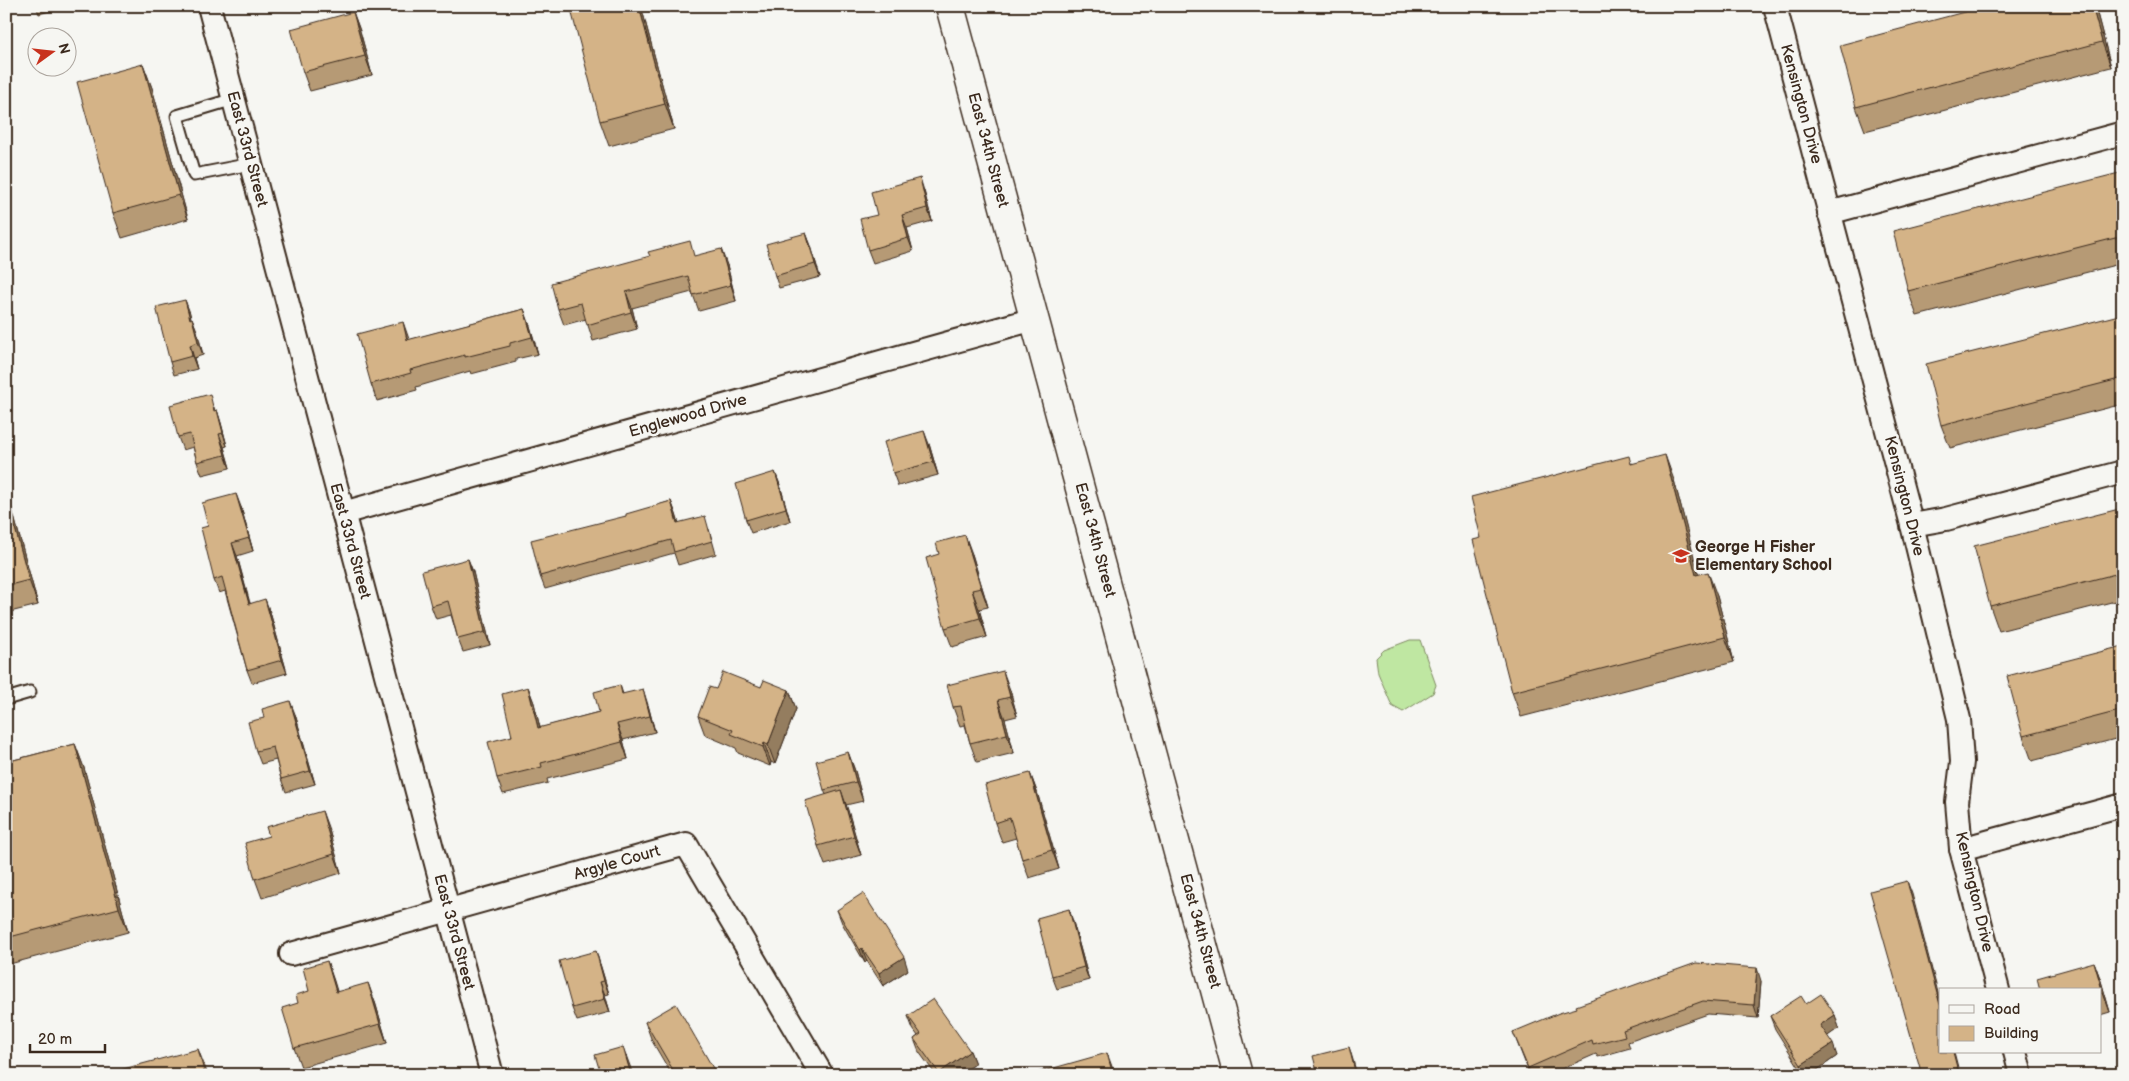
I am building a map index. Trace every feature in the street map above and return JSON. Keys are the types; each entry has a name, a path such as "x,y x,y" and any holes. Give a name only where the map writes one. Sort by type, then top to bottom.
{"street":[{"name":"East 33rd Street","path":"209,6 492,1075"},
{"name":"East 34th Street","path":"950,6 1113,604 1238,1075"},
{"name":"Kensington Drive","path":"1775,6 1912,525 1958,719 1962,762 1957,802 1961,849 1997,988"},
{"path":"1829,213 2123,133"},
{"name":"Englewood Drive","path":"343,513 1034,319"},
{"path":"1912,525 1946,519 2123,472"},
{"path":"1961,849 2123,805"},
{"name":"Argyle Court","path":"291,954 686,844 822,1075"}],"lane":[{"path":"234,99 177,116 194,175 251,164"},
{"path":"6,699 30,692"}],"green space":[{"path":"1410,640 1420,640 1436,685 1433,693 1403,712 1392,706 1378,673 1376,658 1384,650"}],"building":[{"path":"570,6 639,6 665,104 600,121"},
{"path":"1987,6 2092,6 2102,42 1856,107 1840,45"},
{"path":"353,12 365,56 303,72 291,29"},
{"path":"143,64 179,195 113,213 77,82"},
{"path":"2123,172 2123,236 1908,291 1893,231"},
{"path":"920,178 927,208 902,215 908,238 868,250 860,219 877,215 871,192"},
{"path":"806,233 815,264 775,276 766,244"},
{"path":"690,241 694,256 721,249 731,285 693,295 688,276 626,292 631,312 587,325 581,303 558,309 551,283 650,256 648,252"},
{"path":"185,300 198,342 190,345 192,356 170,362 156,307"},
{"path":"524,309 532,337 510,343 510,346 465,357 465,355 410,370 411,373 371,384 357,334 403,322 407,340"},
{"path":"2123,314 2123,378 1941,425 1926,364"},
{"path":"210,394 214,411 217,410 223,433 219,434 225,455 197,462 190,434 178,437 170,405"},
{"path":"924,431 933,462 893,473 884,442"},
{"path":"1665,455 1696,575 1708,572 1725,637 1512,692 1473,540 1481,538 1471,497 1629,456 1631,464"},
{"path":"775,472 786,508 746,520 736,484"},
{"path":"236,494 249,538 232,543 249,604 265,599 282,660 247,670 222,577 214,580 201,528 208,526 202,503"},
{"path":"6,495 29,580 6,586"},
{"path":"671,501 677,523 705,516 712,541 674,552 671,540 540,576 531,540 626,516 626,514"},
{"path":"2123,508 2123,572 1990,606 1974,546"},
{"path":"965,535 981,588 972,590 980,618 945,628 926,558 939,554 936,543"},
{"path":"468,559 485,632 458,639 448,601 431,606 422,571"},
{"path":"2123,646 2123,710 2023,736 2007,676"},
{"path":"1003,671 1010,697 998,700 1007,734 970,743 961,706 953,707 947,685"},
{"path":"723,672 761,687 764,680 789,690 768,745 764,743 763,747 731,734 733,730 698,716 709,687 716,689"},
{"path":"620,685 622,694 643,689 650,716 617,724 622,742 541,763 542,767 497,778 488,742 512,736 502,694 528,687 538,728 599,712 594,692"},
{"path":"290,701 310,771 281,779 273,747 256,751 248,722 264,718 262,709"},
{"path":"75,744 119,908 6,938 6,762"},
{"path":"848,752 856,782 824,790 816,761"},
{"path":"1030,773 1052,850 1022,859 1010,818 995,823 985,785"},
{"path":"841,790 854,836 818,846 805,801"},
{"path":"322,811 334,854 255,879 245,843 269,836 266,827"},
{"path":"1907,881 1939,1001 1939,1054 1954,1054 1959,1075 1922,1075 1870,891"},
{"path":"863,893 904,957 879,973 862,948 860,950 837,910"},
{"path":"1069,909 1084,967 1052,976 1037,918"},
{"path":"596,951 604,981 600,982 605,999 572,1008 559,961"},
{"path":"327,961 336,992 368,983 380,1024 294,1048 282,1008 298,1003 296,995 309,991 303,968"},
{"path":"2094,962 2102,988 2040,988 2037,978"},
{"path":"1696,963 1757,968 1754,1005 1703,1001 1623,1030 1625,1036 1593,1044 1592,1040 1528,1068 1513,1032 1559,1013 1577,1008 1576,1006"},
{"path":"1821,994 1835,1015 1820,1025 1833,1044 1801,1065 1770,1016 1801,996 1806,1004"},
{"path":"933,999 970,1051 939,1073 914,1039 921,1034 908,1016"},
{"path":"676,1004 717,1075 676,1075 645,1022"},
{"path":"623,1047 631,1075 601,1075 595,1055"},
{"path":"1349,1047 1356,1075 1318,1075 1313,1056"},
{"path":"198,1049 205,1075 101,1075"},
{"path":"1107,1053 1113,1075 1029,1075"}],"place":[{"name":"George H Fisher Elementary School","path":"1681,556"}]}
